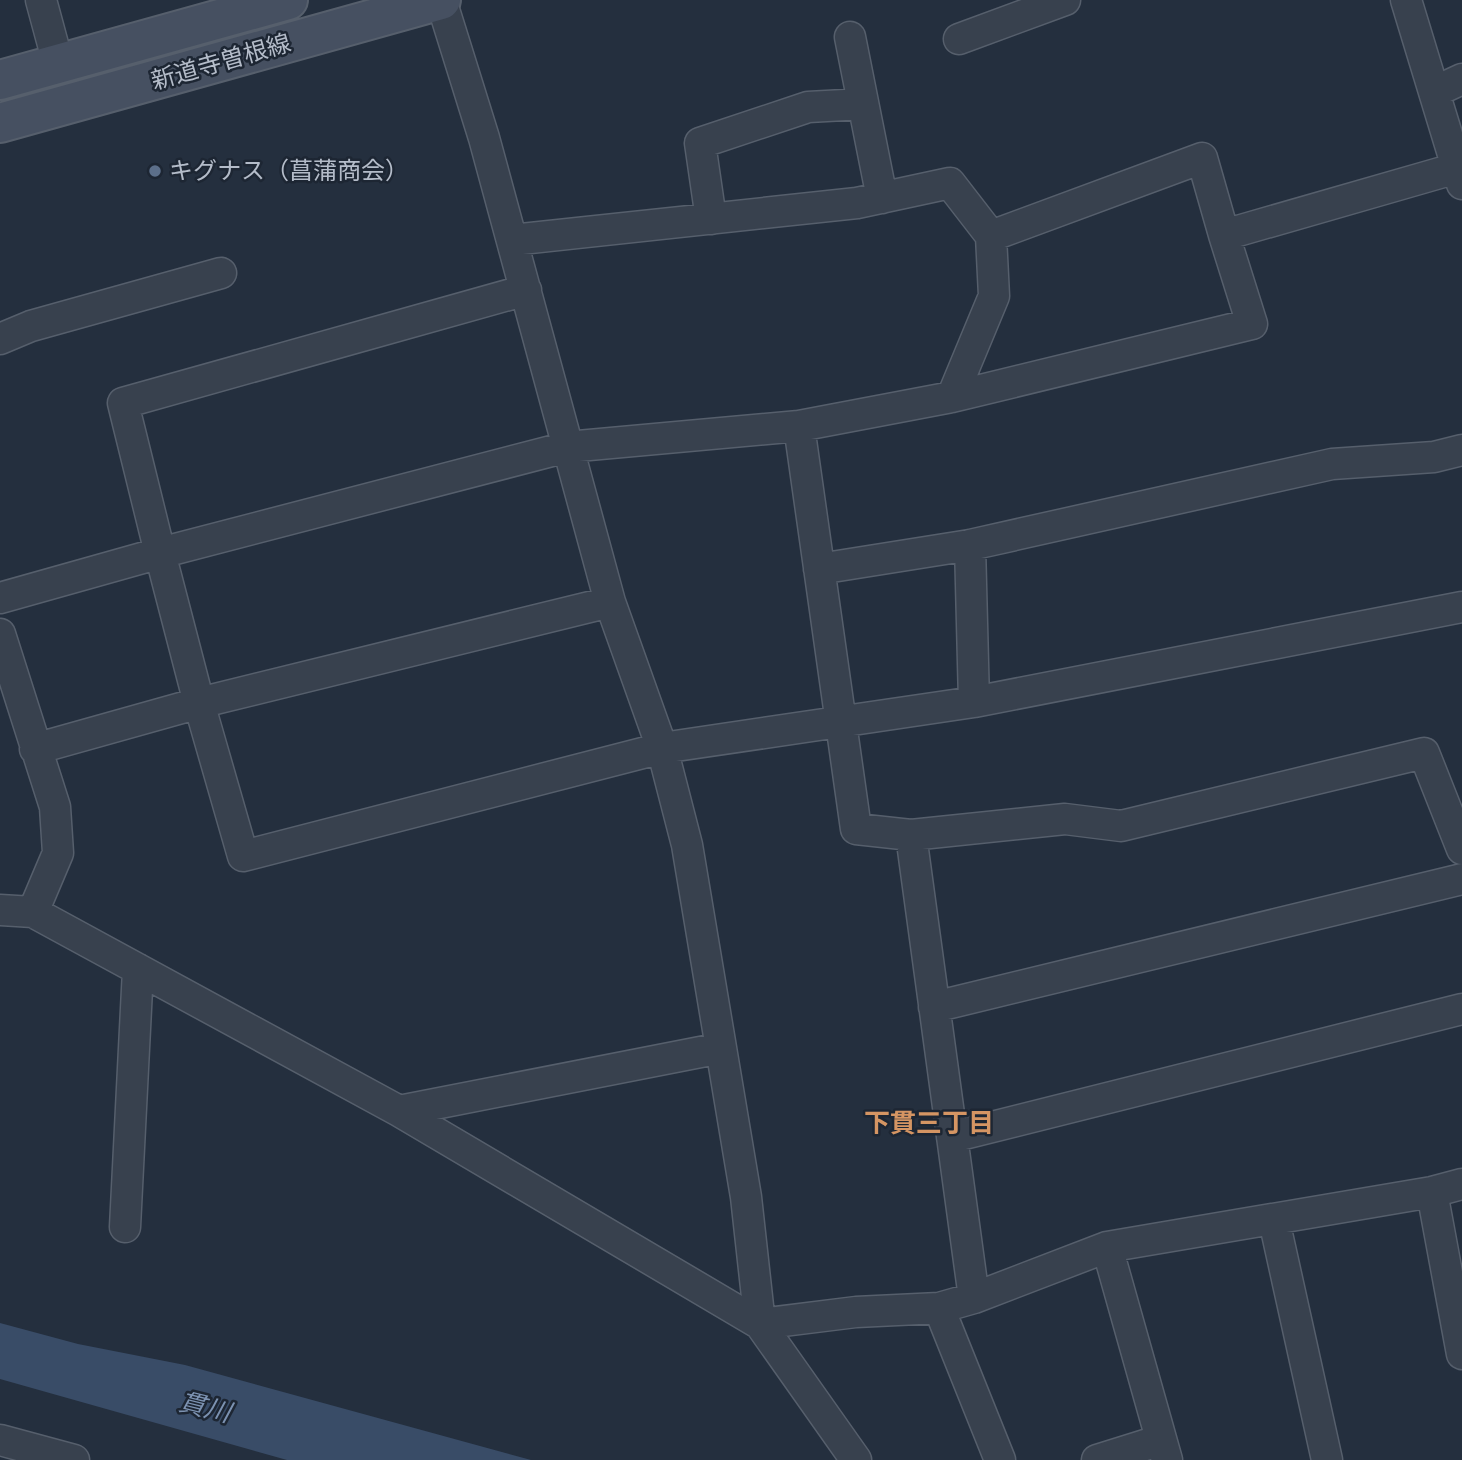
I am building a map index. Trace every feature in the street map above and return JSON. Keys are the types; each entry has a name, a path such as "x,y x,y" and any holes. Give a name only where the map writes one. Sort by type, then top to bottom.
{"main road":[{"name":"新道寺曽根線","path":"0,80 58,63 201,11 288,0"},
{"name":"新道寺曽根線","path":"0,123 441,0"}],"street":[{"path":"41,0 58,63"},
{"path":"441,0 484,138 610,603 662,748 687,845 746,1197 760,1324"},
{"path":"959,39 1065,0"},
{"path":"1224,235 1460,176 1406,0"},
{"path":"850,37 882,198"},
{"path":"1434,92 1462,79"},
{"path":"711,219 700,143 807,107 863,104"},
{"path":"0,598 160,553 567,447 799,426 952,397 1252,324 1202,158 991,236"},
{"path":"512,240 857,203 950,183 991,236 994,296 952,397"},
{"path":"0,339 31,326 221,273"},
{"path":"526,290 123,403 199,704 243,856 662,748 974,702 1462,607"},
{"path":"799,426 856,829 911,835 1065,819 1121,826 1424,753 1462,849"},
{"path":"819,569 970,545 1332,464 1434,457 1462,450"},
{"path":"970,545 974,702"},
{"path":"35,749 199,704 610,603"},
{"path":"1,638 55,807 58,853 33,912"},
{"path":"911,835 974,1298"},
{"path":"934,1007 1462,879"},
{"path":"0,910 33,912 399,1111 760,1324 856,1460"},
{"path":"125,1227 138,969"},
{"path":"952,1137 1462,1009"},
{"path":"399,1111 721,1048"},
{"path":"760,1324 856,1312 939,1308 974,1298 1107,1247 1432,1192 1462,1184"},
{"path":"1432,1192 1462,1354"},
{"path":"1274,1220 1327,1460"},
{"path":"1097,1460 1164,1450 1107,1247"},
{"path":"939,1308 1000,1460"},
{"path":"0,1440 74,1460"}],"water":[{"name":"貫川","path":"0,1323 78,1344 185,1365 531,1460 287,1460 0,1379"}],"place":[{"name":"キグナス（菖蒲商会）","path":"155,171"}],"district":[{"name":"下貫三丁目","path":"929,1123"}]}
